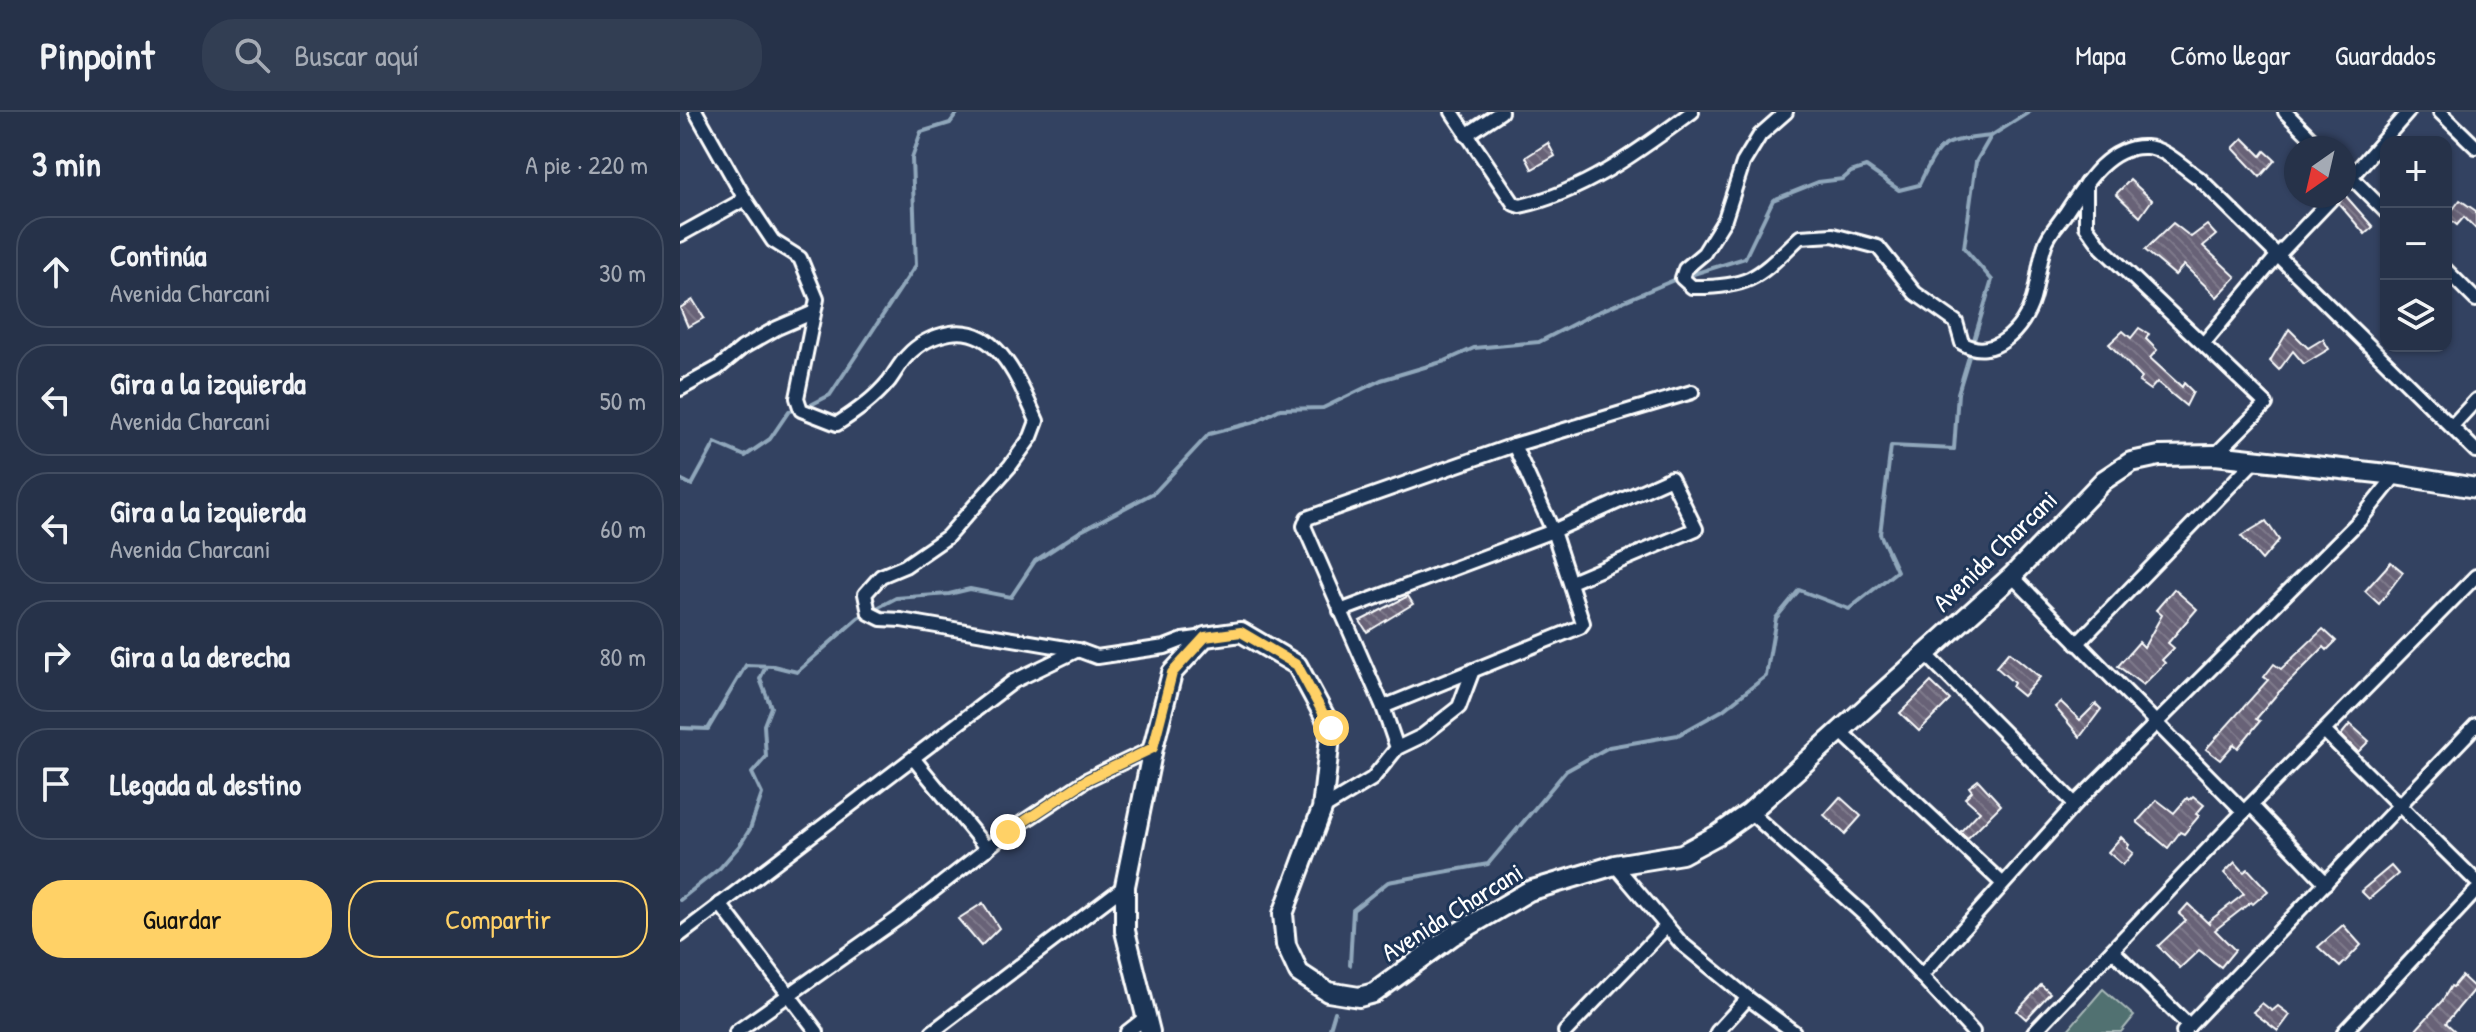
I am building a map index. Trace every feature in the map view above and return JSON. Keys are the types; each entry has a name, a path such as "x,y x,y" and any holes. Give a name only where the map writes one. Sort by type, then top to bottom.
{"main road":[{"name":"Avenida Charcani","path":"1205,637 1241,632 1297,665 1331,728 1322,809 1283,914 1286,945 1299,973 1328,992 1359,997 1374,993 1452,936 1529,891 1615,865 1682,854 1719,834 1750,812 2012,576 2104,480 2131,462 2159,456 2215,455 2396,475 2476,488"},
{"path":"1147,1025 1125,931 1125,886 1172,673 1205,637"}],"street":[{"path":"696,112 745,199 773,241 800,258 817,299 797,398 801,410 837,424 865,406 909,354 933,336 963,331 982,336 998,350 1020,383 1037,421 1031,437 1010,466 947,537 905,566 881,576 865,594 869,613 881,619 1078,650 1097,657 1165,647 1183,640 1205,637"},
{"path":"1452,112 1514,204 1520,206 1579,185 1622,162 1692,112"},
{"path":"1466,135 1501,112"},
{"path":"1786,112 1760,135 1743,163 1725,219 1704,253 1685,269 1682,278 1692,287 1724,287 1746,282 1767,270 1800,237 1833,235 1878,247 1915,293 1956,322 1962,343 1972,349 1987,350 2018,328 2032,303 2045,243 2086,183 2106,161 2127,150 2147,147 2162,153 2199,178 2476,451"},
{"path":"2285,112 2309,136"},
{"path":"2356,167 2408,112"},
{"path":"2440,112 2476,147"},
{"path":"2086,183 2086,226 2102,248 2266,404 2215,455"},
{"path":"2356,186 2381,208"},
{"path":"680,235 745,199"},
{"path":"2204,343 2277,256 2323,208"},
{"path":"2452,276 2476,300"},
{"path":"680,389 718,368 742,348 812,313"},
{"path":"1397,748 1383,707 1304,526 1307,518 1514,445 1692,392"},
{"path":"2452,426 2476,400"},
{"path":"1383,707 1580,627 1583,618 1553,531 1514,445"},
{"path":"2077,644 2256,459"},
{"path":"1921,976 2075,804 2360,520 2396,475"},
{"path":"1340,611 1553,531 1671,478 1696,529 1571,582"},
{"path":"2012,576 2155,721 2326,883"},
{"path":"2034,1032 2476,576"},
{"path":"680,935 1014,681 1078,650"},
{"path":"1925,653 2075,804"},
{"path":"1322,809 1372,779 1397,748 1422,736 1459,707 1473,670"},
{"path":"2112,950 2186,1029 2476,725"},
{"path":"1839,730 2002,883"},
{"path":"2324,731 2476,881"},
{"path":"736,1032 1088,779 1153,748"},
{"path":"913,758 987,849"},
{"path":"1750,812 1868,918 1973,1032"},
{"path":"1615,865 1666,927 1748,998 1794,1032"},
{"path":"932,1032 1125,886"},
{"path":"2344,1032 2476,891"},
{"path":"720,904 817,1032"},
{"path":"1565,1032 1666,927"},
{"path":"1717,1032 1748,998"},
{"path":"1128,1032 1147,1025"}],"green space":[{"path":"2103,989 2134,1016 2121,1032 2066,1032"}],"building":[{"path":"2243,138 2261,156 2265,151 2275,160 2260,177 2233,148"},
{"path":"1548,143 1555,156 1532,169 1526,157"},
{"path":"2130,180 2152,200 2140,217 2116,194"},
{"path":"2460,200 2476,211 2476,229 2464,217 2457,225 2452,221 2452,210"},
{"path":"2342,208 2356,208 2373,227 2365,234"},
{"path":"2173,223 2191,237 2207,225 2216,235 2203,246 2236,277 2217,297 2184,265 2175,275 2145,250"},
{"path":"693,300 704,318 688,327 680,308"},
{"path":"2139,328 2149,334 2146,339 2157,350 2150,358 2182,387 2184,383 2193,392 2186,406 2157,382 2150,390 2139,382 2142,378 2109,344 2123,331 2131,338"},
{"path":"2289,329 2308,348 2323,339 2329,349 2304,364 2293,351 2279,370 2270,361"},
{"path":"2266,521 2279,540 2262,560 2241,536"},
{"path":"2391,562 2403,572 2379,604 2365,591"},
{"path":"2174,589 2197,609 2168,643 2174,648 2162,660 2165,663 2143,685 2118,666 2139,642 2144,647 2162,615 2156,610"},
{"path":"1408,596 1413,604 1367,632 1360,621"},
{"path":"2323,629 2336,641 2327,650 2324,647 2277,694 2238,748 2234,744 2220,760 2206,749 2268,680 2264,677 2274,664 2281,669"},
{"path":"2009,652 2040,677 2023,696 1996,667"},
{"path":"1931,682 1950,700 1919,731 1900,713"},
{"path":"2061,702 2080,720 2096,704 2101,709 2080,737 2055,707"},
{"path":"2350,724 2369,741 2358,752 2341,735"},
{"path":"1978,780 2001,805 1968,838 1960,832 1980,811 1965,798 1972,791 1969,787"},
{"path":"2193,796 2204,805 2196,814 2199,816 2184,834 2180,832 2168,848 2137,822 2157,800 2174,813 2187,798 2189,800"},
{"path":"1840,797 1861,816 1845,834 1824,815"},
{"path":"2121,837 2133,853 2123,865 2108,852"},
{"path":"2235,862 2244,872 2248,869 2268,891 2215,930 2235,950 2221,967 2199,950 2180,968 2158,946 2186,920 2179,914 2188,904 2210,925 2208,922 2244,894 2224,873"},
{"path":"2391,866 2398,874 2369,899 2361,891"},
{"path":"983,903 999,928 981,946 958,919"},
{"path":"2343,925 2361,945 2340,967 2318,947"},
{"path":"2462,976 2475,988 2446,1023 2456,1032 2414,1032 2451,986"},
{"path":"2041,985 2050,993 2026,1019 2017,1011"},
{"path":"2262,1003 2272,1011 2278,1006 2290,1015 2278,1031 2253,1012"}],"waterway":[{"path":"680,479 692,485 715,443 745,456 770,439 789,411 801,410 830,395 916,265 912,158 921,132 950,123 958,112"},
{"path":"1350,965 1353,910 1388,882 1488,864 1566,771 1609,747 1678,735 1723,710 1766,676 1776,618 1799,590 1849,609 1897,571 1880,534 1891,446 1954,449 1958,393 1992,280 1964,248 1976,162 1991,136 2029,112"},
{"path":"680,728 708,729 746,665 773,666 797,672 858,618 896,598 949,594 970,589 1011,597 1035,561 1081,531 1155,492 1209,434 1255,422 1280,409 1323,408 1381,380 1445,361 1474,348 1539,342 1591,315 1674,280 1745,258 1773,200 1818,182 1843,179 1851,172 1866,167 1899,190 1919,185 1933,159 1945,146 1952,142 1991,136"},
{"path":"680,900 720,868 750,829 762,794 752,773 766,757 764,725 771,707 760,679 766,666"},
{"path":"1329,1032 1335,1012"}],"route":[{"path":"1008,832 1088,779 1153,748 1172,673 1205,637 1241,632 1297,665 1331,728"}]}
